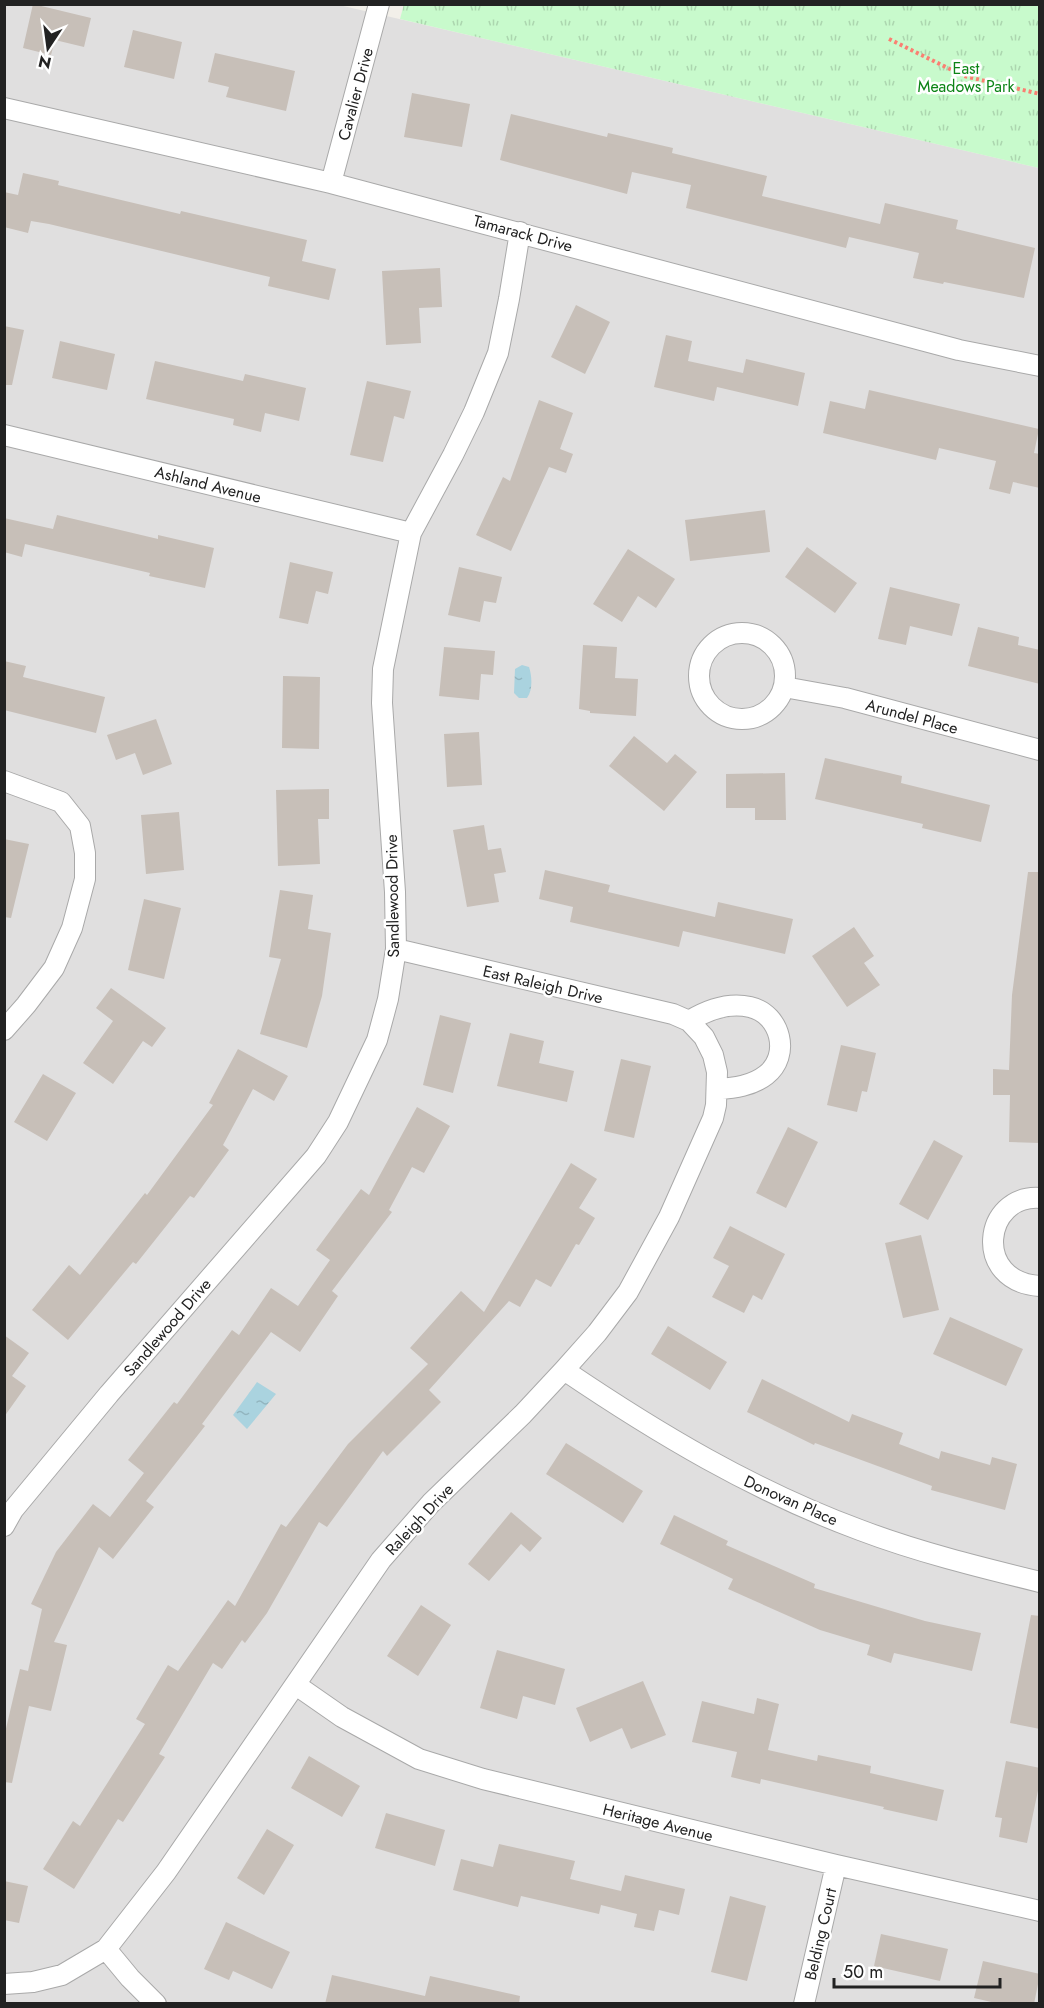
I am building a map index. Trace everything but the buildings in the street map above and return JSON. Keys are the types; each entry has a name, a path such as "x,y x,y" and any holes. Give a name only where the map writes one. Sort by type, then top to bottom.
{"street":[{"name":"Cavalier Drive","path":"331,183 379,4"},
{"name":"Tamarack Drive","path":"4,108 331,183 959,350 1040,366"},
{"name":"Sandlewood Drive","path":"4,1526 13,1510 109,1394 316,1156 338,1122 377,1040 388,999 396,949 395,892 382,703 383,669 411,533 474,412 498,353 519,232"},
{"name":"Ashland Avenue","path":"4,435 411,533"},
{"path":"742,633 753,634 773,645 780,654 784,664 784,687 780,698 765,714 743,720 731,718 721,714 705,698 699,676 700,665 705,655 720,639 742,633"},
{"name":"Arundel Place","path":"784,687 845,698 1040,750"},
{"path":"4,781 62,802 80,826 85,853 85,879 72,928 54,968 4,1030"},
{"name":"East Raleigh Drive","path":"396,949 673,1014 689,1022 704,1037 713,1055"},
{"path":"689,1022 704,1012 725,1007 751,1007 762,1011 771,1020 780,1037 780,1054 767,1075 738,1087 718,1089"},
{"name":"Raleigh Drive","path":"106,1949 166,1872 381,1560 431,1503 523,1414 564,1370 597,1333 633,1282 669,1216 713,1118 718,1089 713,1055"},
{"path":"1040,1198 1023,1200 1004,1212 997,1222 992,1245 994,1256 1008,1275 1017,1282 1040,1286"},
{"name":"Donovan Place","path":"564,1370 656,1432 753,1485 870,1534 943,1558 1040,1582"},
{"name":"Heritage Avenue","path":"296,1685 342,1717 419,1759 483,1779 836,1865 1040,1911"},
{"name":"Belding Court","path":"804,2004 836,1865"},
{"path":"4,1983 33,1982 62,1975 106,1949 156,2004"}],"path":[{"path":"888,39 964,76 1040,94"}],"shaded area":[{"path":"5,5 339,5 1039,168 1039,2003 5,2004"}],"green space":[{"name":"East Meadows Park","path":"404,4 1039,5 1039,168 400,19"}],"water":[{"path":"522,665 529,667 531,675 531,687 527,698 519,698 514,693 515,669"},
{"path":"257,1382 276,1394 247,1429 233,1415"}]}
